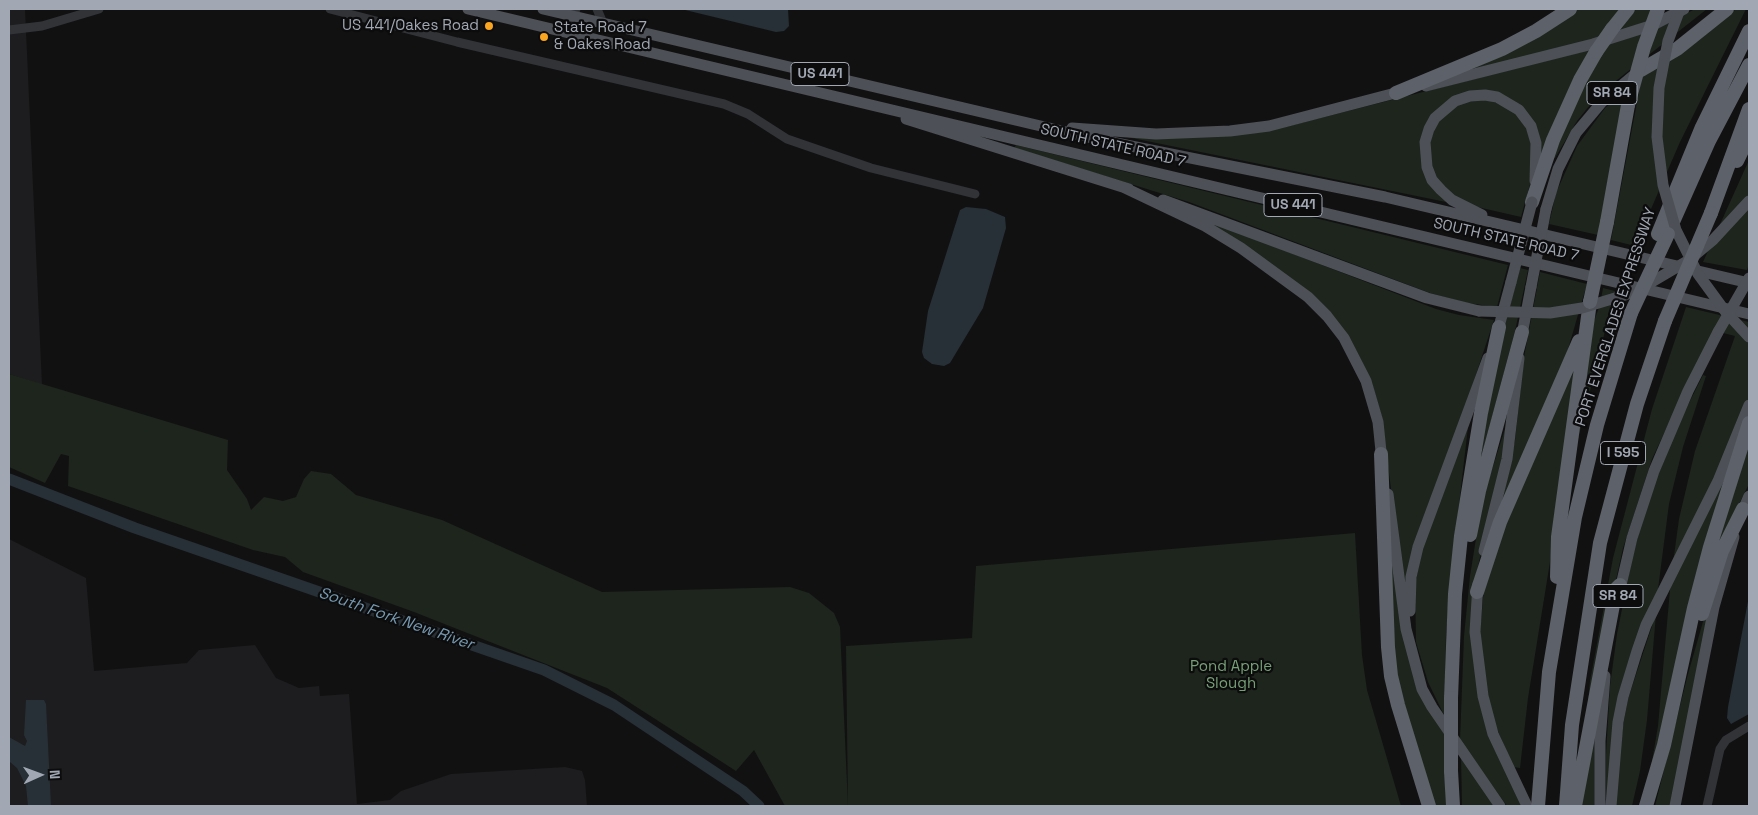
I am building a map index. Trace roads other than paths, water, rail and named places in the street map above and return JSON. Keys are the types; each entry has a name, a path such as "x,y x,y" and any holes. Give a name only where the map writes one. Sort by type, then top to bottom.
{"highway":[{"path":"1396,93 1502,49 1570,9"},
{"path":"1532,202 1562,117 1596,52 1628,9"},
{"path":"1556,621 1558,537 1590,302 1607,222 1628,105 1644,47 1658,9"},
{"path":"1641,70 1677,49 1727,9"},
{"name":"PORT EVERGLADES EXPRESSWAY","path":"1538,806 1543,726 1556,621 1575,517 1597,425 1631,313 1663,234 1698,135 1749,31"},
{"path":"1663,234 1749,65"},
{"path":"1711,213 1749,109"},
{"name":"I 595","path":"1566,806 1572,725 1600,543 1637,404 1665,321 1711,213 1749,136"},
{"path":"1478,592 1492,541 1572,361 1590,302"},
{"path":"1453,806 1451,698 1455,594 1461,536 1481,413 1499,327"},
{"path":"1451,698 1469,538 1479,491 1522,332"},
{"path":"1646,806 1664,746 1680,681 1694,608 1710,547 1749,423"},
{"path":"1381,454 1388,647 1391,676 1429,806"},
{"path":"1680,681 1722,551 1743,510"},
{"path":"1576,806 1616,589 1620,585"}],"main road":[{"name":"SOUTH STATE ROAD 7","path":"468,9 836,95 1749,314"},
{"name":"SOUTH STATE ROAD 7","path":"543,9 570,12 604,23 1036,125 1153,151 1386,197 1749,283"},
{"path":"1680,9 1668,41 1659,88 1657,137 1663,185 1676,230 1698,274 1725,311 1749,337"},
{"path":"1036,125 1156,134 1230,131 1269,126 1593,44 1653,25 1684,9"},
{"name":"SR 84","path":"1526,806 1496,740 1485,705 1476,652 1478,592 1481,566 1507,459 1514,418 1522,332 1546,209 1558,169 1576,133 1602,102 1718,9"},
{"path":"1411,651 1411,577 1418,546 1499,327 1532,202 1537,152 1534,134 1526,118 1510,103 1497,97 1485,94 1470,96 1455,101 1435,118 1425,142 1426,167 1432,180 1452,200 1500,224"},
{"path":"836,95 1238,226 1427,298 1479,311 1550,313 1582,308 1625,295 1689,260 1713,240 1749,201"},
{"path":"1123,187 1205,226 1241,248 1308,297 1326,316 1348,345 1366,381 1378,422 1381,454 1411,651 1422,689 1432,707 1500,806"},
{"name":"SR 84","path":"1600,806 1603,704 1609,644 1620,585 1639,515 1658,462 1688,391 1718,332 1749,278"},
{"path":"1611,806 1618,722 1623,697 1637,651 1646,625 1724,466 1749,405"},
{"path":"1675,806 1716,598 1749,496"}],"street":[{"path":"9,30 42,26 99,9"},
{"path":"330,9 457,42 724,104 748,114 787,140 871,168 975,194"},
{"path":"597,9 604,23"},
{"path":"566,32 570,12"},
{"path":"1708,806 1720,749 1726,740 1749,726"}],"waterway":[{"name":"South Fork New River","path":"9,479 135,528 544,670 614,705 743,791 759,806"}],"place":[{"name":"US 441/Oakes Road","path":"489,26"},
{"name":"State Road 7 & Oakes Road","path":"544,37"}],"park label":[{"name":"Pond Apple Slough","path":"1231,676"}]}
